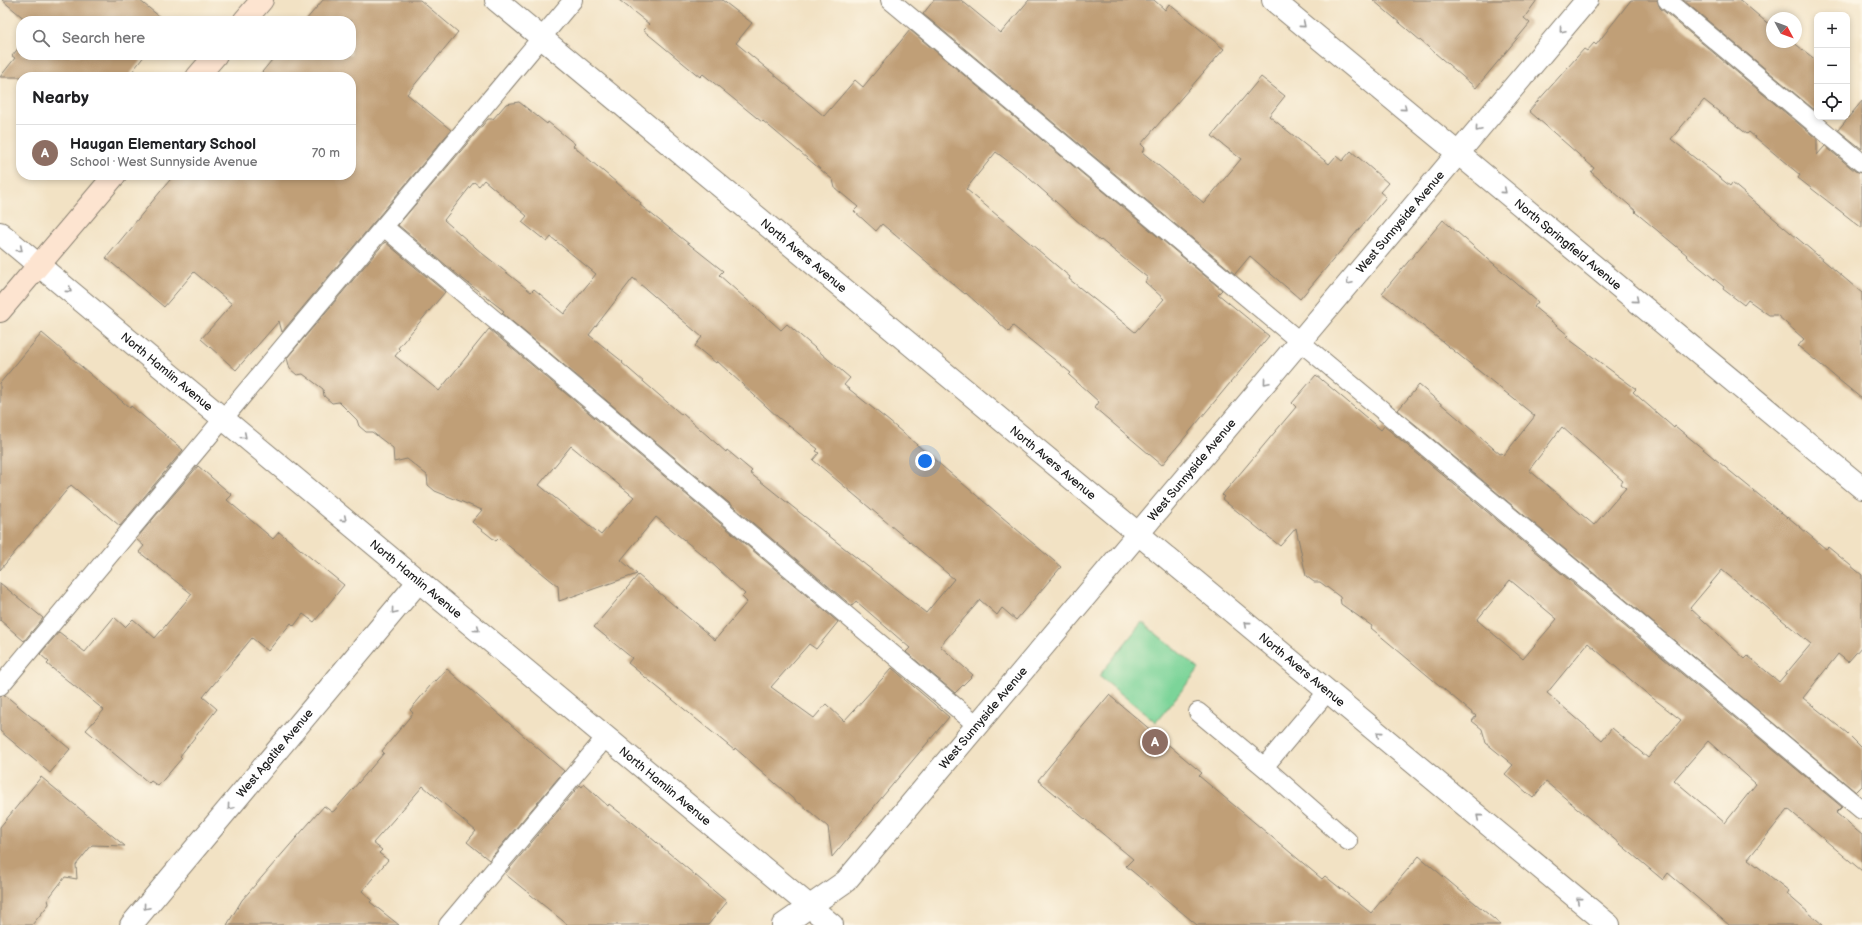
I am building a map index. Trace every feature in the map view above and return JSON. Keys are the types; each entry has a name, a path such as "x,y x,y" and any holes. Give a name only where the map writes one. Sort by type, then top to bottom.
{"main road":[{"path":"248,16 262,0"},
{"path":"201,72 212,60"},
{"path":"0,311 110,180"}],"street":[{"name":"North Avers Avenue","path":"496,0 1609,925"},
{"name":"North Springfield Avenue","path":"1273,0 1862,488"},
{"name":"West Sunnyside Avenue","path":"783,925 846,881 1587,0"},
{"name":"North Hamlin Avenue","path":"0,233 832,925"},
{"name":"West Agatite Avenue","path":"131,925 419,581"}],"lane":[{"path":"0,686 573,0"},
{"path":"890,0 1862,810"},
{"path":"1666,0 1862,163"},
{"path":"384,227 977,725"},
{"path":"1264,767 1328,691"},
{"path":"1198,712 1264,767 1348,841"},
{"path":"448,925 606,737"}],"green space":[{"path":"1142,622 1199,669 1156,722 1099,676"}],"building":[{"path":"2,0 139,0 159,16 21,16"},
{"path":"323,0 420,0 458,32 407,94 451,130 282,332 279,321 236,370 201,339 232,304 194,272 164,307 106,258 170,180 356,180 356,72 262,72 272,60 356,60 356,16 309,16"},
{"path":"619,0 722,0 752,23 736,43 824,116 855,80 863,87 910,30 1222,290 1218,294 1269,336 1162,465 1095,408 1099,402 1069,375 1071,373 1013,326 1009,332 966,293 965,294 882,224 876,231 854,211 858,207 835,188 833,180 763,121 762,122 703,74 700,77 643,30 649,24","holes":["996,152 1021,171 1100,241 1101,240 1148,278 1145,282 1164,299 1135,332 1069,279 1070,277 966,189"]},
{"path":"934,0 961,0 1001,33 1029,0 1154,0 1165,10 1169,4 1224,49 1141,144 1145,148 1142,152 1204,203 1241,159 1212,136 1261,77 1285,96 1269,116 1329,164 1336,156 1342,161 1351,151 1388,183 1380,192 1386,197 1300,299 1250,256 1235,274 923,14"},
{"path":"1373,0 1537,0 1524,18 1530,23 1476,88"},
{"path":"1631,0 1657,0 1660,8 1817,139 1817,155 1825,146 1855,171 1862,173 1862,228 1798,178 1800,175 1749,132 1747,134 1704,100 1671,139 1730,186 1732,183 1862,293 1862,399 1798,346 1804,339 1777,315 1769,315 1748,300 1744,305 1723,289 1724,287 1635,212 1636,211 1591,172 1594,168 1529,111 1584,49 1587,51 1594,43 1596,45"},
{"path":"1683,0 1740,0 1766,22 1766,48 1801,48 1814,59 1814,109"},
{"path":"16,51 16,60 141,60 132,72 16,72 16,77 0,77 15,58 12,56"},
{"path":"1862,101 1862,149 1838,130 1846,120 1850,120 1850,116"},
{"path":"519,102 547,124 548,122 575,144 573,146 641,203 640,205 723,271 719,275 781,330 787,324 850,378 844,385 890,422 1061,567 1016,620 1002,608 997,615 980,600 940,646 973,675 955,693 906,652 910,648 856,601 852,606 502,313 504,311 398,225 488,119 493,119 506,104","holes":["484,180 527,216 522,222 547,242 551,237 596,274 564,314 534,289 531,292 483,254 444,220 474,182 479,186","633,278 702,337 695,346 716,363 717,361 779,418 818,449 816,451 819,453 813,460 954,579 926,613 750,473 752,471 727,450 726,452 622,363 623,362 589,335"]},
{"path":"1443,220 1538,302 1534,307 1568,335 1566,337 1636,389 1633,392 1674,428 1675,426 1787,518 1788,517 1826,549 1828,547 1862,575 1862,646 1848,662 1838,654 1803,698 1847,733 1862,748 1862,786 1856,792 1398,410 1419,385 1500,454 1502,453 1504,455 1535,416 1382,293","holes":["1562,427 1623,481 1621,484 1626,488 1594,525 1529,470","1722,570 1811,644 1779,682 1748,656 1745,659 1690,608"]},
{"path":"385,242 445,292 398,348 400,350 395,356 439,391 489,329 838,622 816,649 809,644 771,687 814,718 826,704 844,721 892,668 949,717 832,857 828,827 800,803 799,804 735,748 734,750 628,663 632,658 594,627 638,575 715,640 747,602 742,597 745,594 705,557 656,517 621,560 637,574 559,601 558,586 499,538 496,541 472,522 482,510 435,491 428,485 427,475 407,459 394,462 393,448 372,432 366,432 359,426 357,420 339,402 332,403 324,396 323,389 303,374 297,375 290,369 287,358","holes":["571,446 634,497 601,535 539,485"]},
{"path":"42,333 130,408 131,406 183,450 120,526 71,485 0,570 0,383"},
{"path":"1316,375 1381,430 1384,426 1842,807 1836,813 1862,835 1862,871 1788,809 1748,859 1789,891 1787,894 1823,925 1729,925 1668,873 1663,880 1546,782 1533,798 1505,774 1513,765 1486,743 1482,729 1472,721 1476,716 1371,628 1372,626 1341,604 1340,597 1320,582 1314,582 1306,576 1296,528 1280,546 1222,499 1224,497 1222,495 1296,407 1292,403","holes":["1510,580 1557,619 1523,659 1477,620","1588,643 1645,692 1681,720 1648,758 1612,728 1602,740 1547,693","1708,741 1756,784 1725,823 1674,780"]},
{"path":"198,466 232,495 227,500 273,539 279,532 344,585 314,622 303,614 294,626 291,623 268,651 252,638 203,697 217,709 180,756 182,758 158,786 151,781 149,783 86,730 104,710 47,664 49,662 40,654 59,632 85,652 114,617 125,627 133,619 155,638 192,594 139,552 144,546 136,539"},
{"path":"0,583 43,618 24,641 0,620"},
{"path":"447,669 564,771 489,860 467,842 476,831 423,786 373,843 382,850 379,853 388,860 362,891 372,900 370,902 399,925 227,925 242,900 324,806 332,812 334,811 384,753 382,751 413,713 410,710 435,680 436,681"},
{"path":"5,695 70,749 50,773 0,731 0,696"},
{"path":"1109,695 1202,773 1199,776 1322,879 1325,876 1371,913 1419,856 1501,925 1197,925 1126,866 1133,859 1038,780"},
{"path":"41,777 125,846 92,845 76,865 77,879 65,877 48,899 49,904 32,925 0,925 0,827"},
{"path":"584,784 608,806 609,804 637,826 727,902 708,925 568,925 505,874 580,785 582,787"}],"place":[{"name":"Haugan Elementary School","path":"1155,742"}]}
